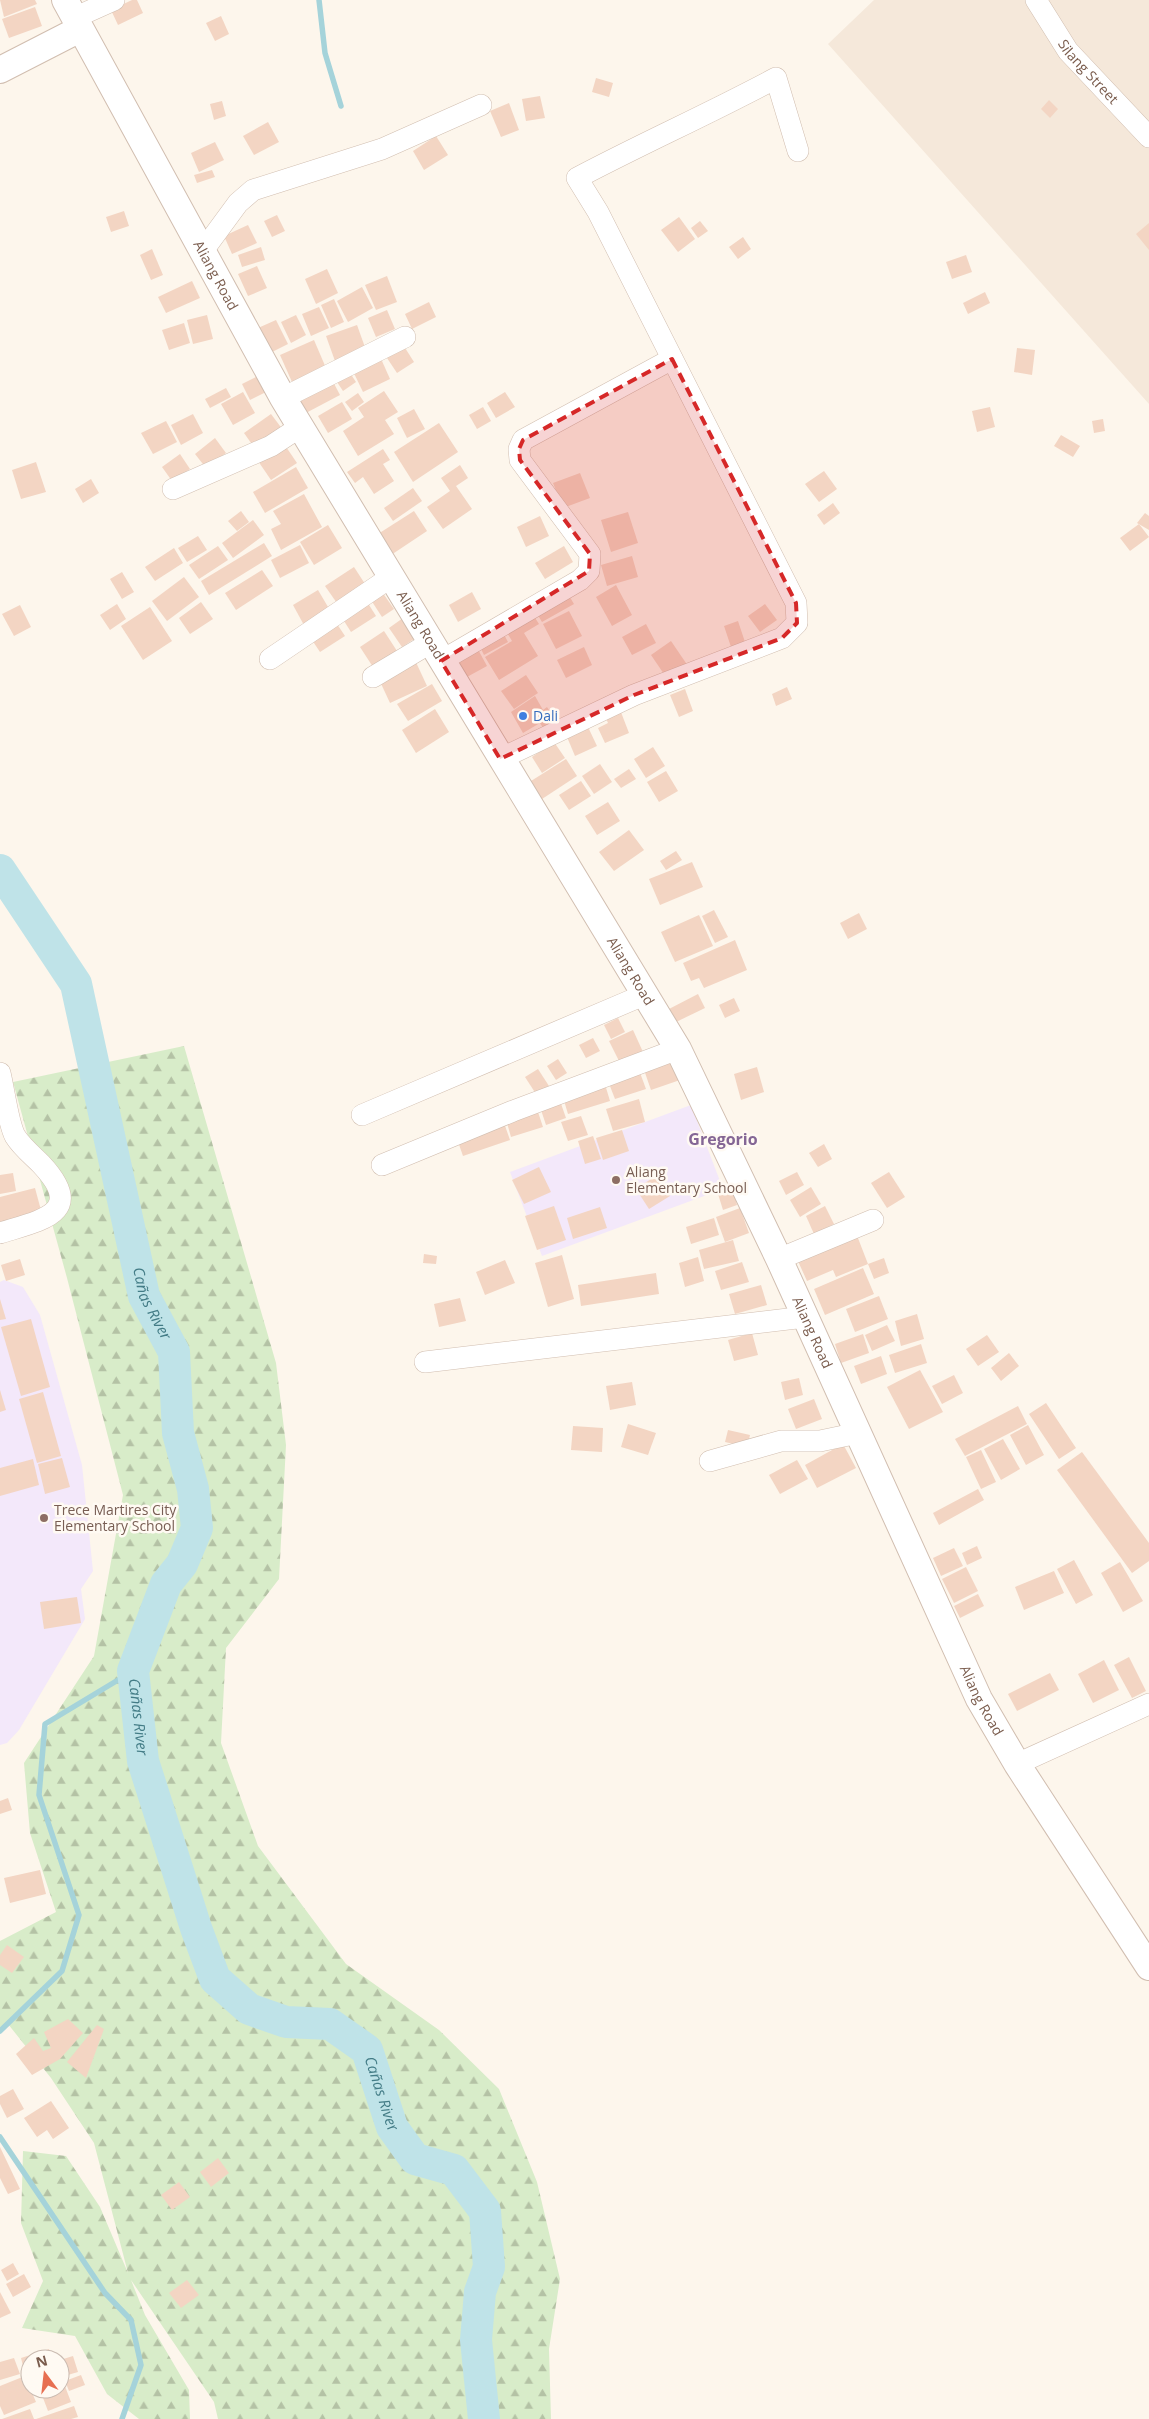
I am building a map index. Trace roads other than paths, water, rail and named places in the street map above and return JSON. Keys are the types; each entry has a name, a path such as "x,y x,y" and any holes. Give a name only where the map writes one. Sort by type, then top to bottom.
{"street":[{"path":"0,70 73,16 114,0"},
{"name":"Silang Street","path":"1036,0 1068,52 1149,137"},
{"name":"Aliang Road","path":"73,16 283,398 500,760 646,994 678,1049 779,1259 978,1699 1017,1764 1149,1967"},
{"path":"500,760 634,695 782,638 798,623 796,604 598,212 577,178 776,78 798,151"},
{"path":"202,252 238,203 253,190 382,149 481,105"},
{"path":"283,398 405,337"},
{"path":"372,677 435,652 580,580 589,571 590,554 520,460 518,449 523,440 672,359"},
{"path":"173,489 271,446 300,427"},
{"path":"270,659 391,577"},
{"path":"362,1115 646,994"},
{"path":"382,1165 513,1110 678,1049"},
{"path":"0,1073 15,1136 51,1175 60,1192 61,1201 60,1206 52,1214 0,1233"},
{"path":"779,1259 873,1220"},
{"path":"425,1362 805,1317"},
{"path":"710,1462 781,1441 820,1442 858,1433"},
{"path":"1017,1764 1149,1704"}],"waterway":[{"path":"319,0 325,53 341,106"},
{"name":"Cañas River","path":"0,870 76,984 144,1296 174,1352 178,1433 193,1489 197,1528 182,1564 166,1584 133,1671 143,1761 196,1928 215,1979 249,2009 286,2022 330,2024 367,2050 392,2127 415,2159 454,2170 485,2211 489,2267 480,2292 476,2340 484,2419"},
{"path":"0,2031 62,1971 79,1915 39,1795 45,1724 133,1671"},
{"path":"0,2137 105,2293 131,2320 141,2365 122,2419"}],"place":[{"name":"Dali","path":"523,716"},
{"name":"Aliang Elementary School","path":"616,1180"},
{"name":"Trece Martires City Elementary School","path":"44,1518"}],"district":[{"name":"Gregorio","path":"723,1139"}]}
